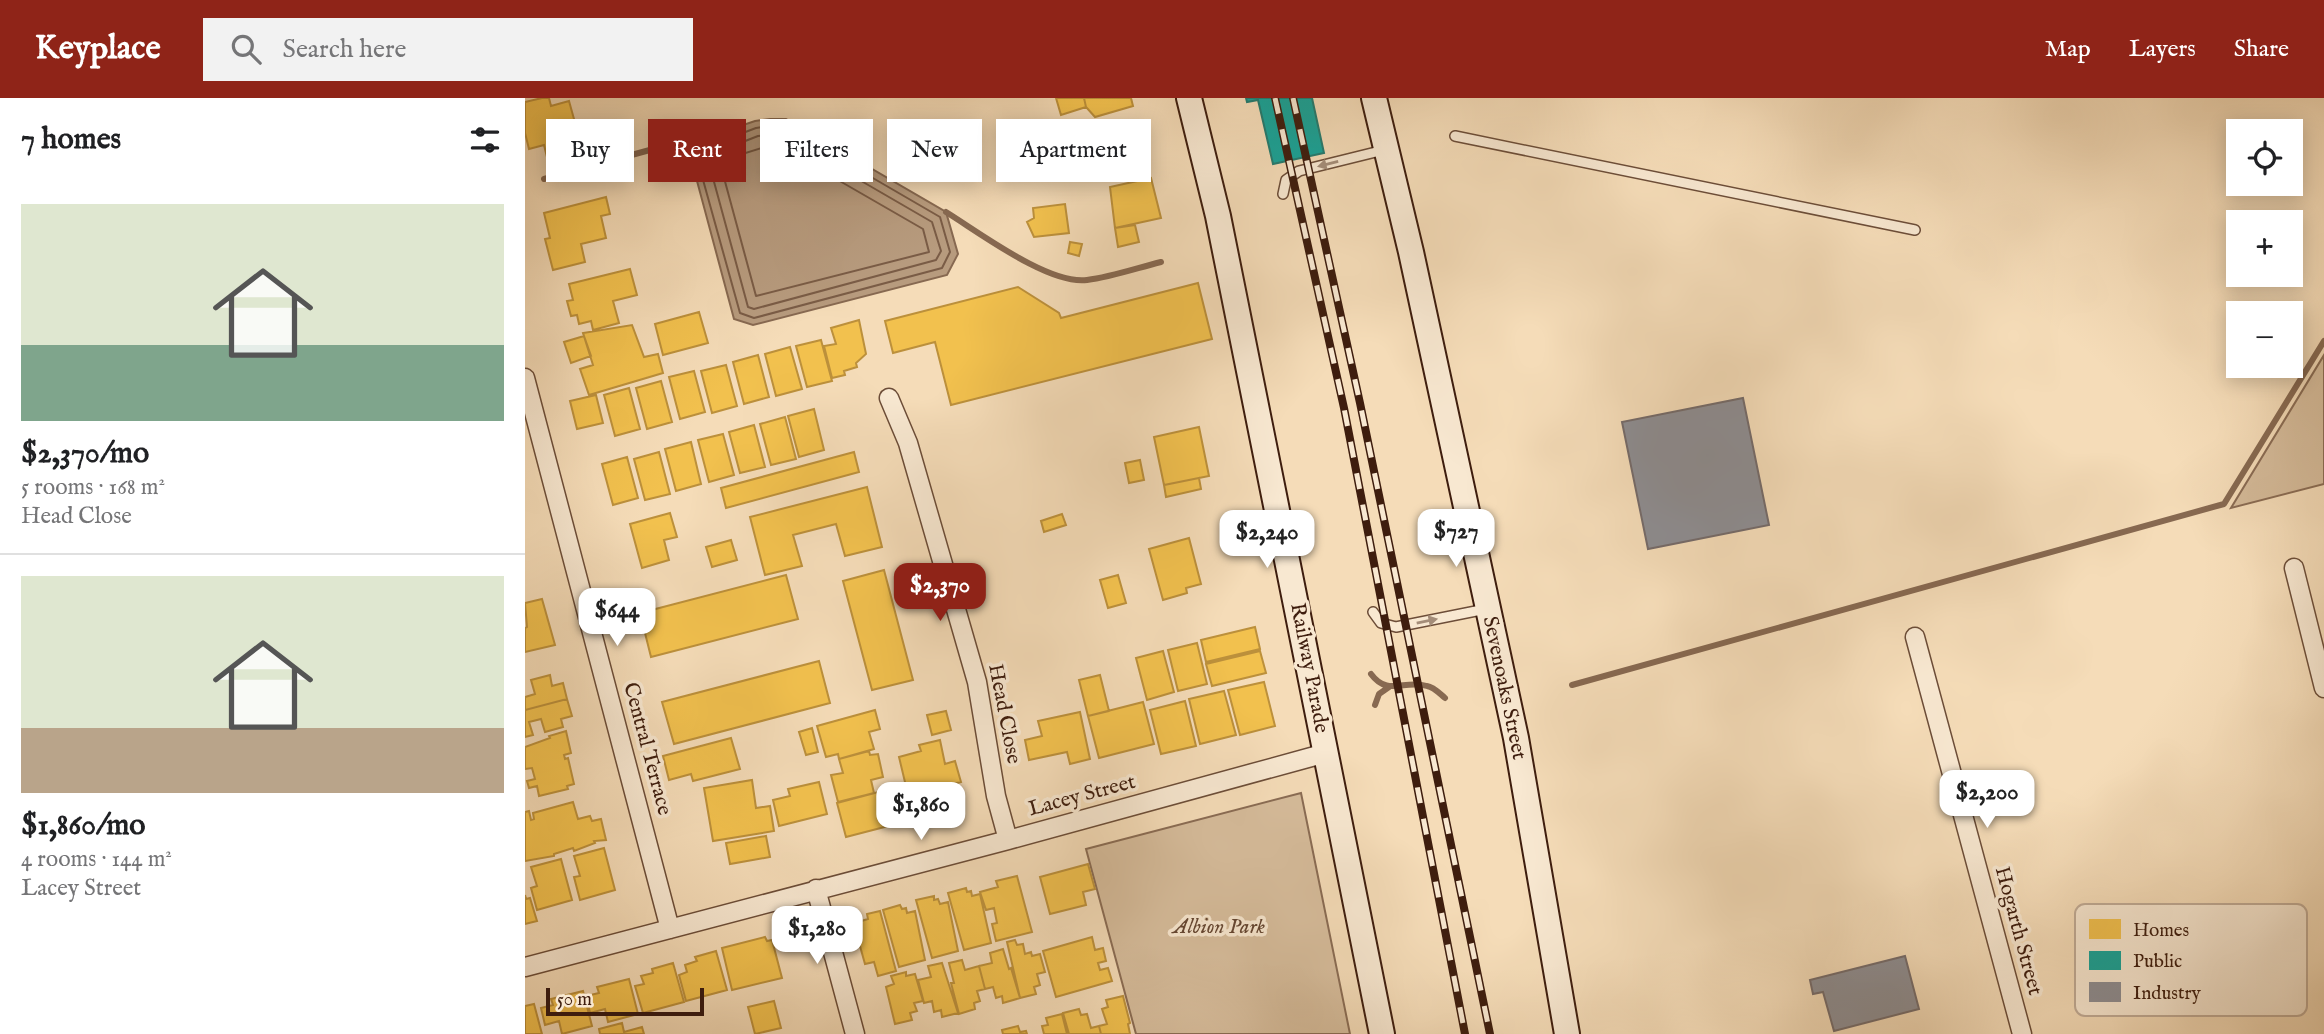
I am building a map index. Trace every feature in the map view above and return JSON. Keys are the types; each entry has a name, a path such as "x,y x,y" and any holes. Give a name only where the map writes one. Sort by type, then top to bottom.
{"main road":[{"name":"Railway Parade","path":"1189,98 1219,216 1382,1034"},
{"name":"Sevenoaks Street","path":"1374,98 1417,279 1516,738 1567,1034"}],"street":[{"name":"Central Terrace","path":"525,378 670,929"},
{"name":"Head Close","path":"889,398 908,443 978,682 996,796 1008,840"},
{"path":"2294,568 2324,688"},
{"name":"Hogarth Street","path":"1915,637 2022,1034"},
{"name":"Lacey Street","path":"525,967 1326,753"},
{"path":"816,889 855,1034"}],"lane":[{"path":"1455,136 1915,230"},
{"path":"1283,194 1286,180 1299,171 1386,149"},
{"path":"1373,612 1381,624 1396,627 1487,609"}],"green space":[{"path":"2324,355 2324,484 2231,508"},
{"name":"Albion Park","path":"1301,793 1350,1034 1136,1034 1086,849"}],"water":[{"path":"760,120 760,182 873,182 873,170 887,178 887,182 894,182 946,212 958,254 947,275 753,325 734,319 697,182 746,182 746,124"}],"building: Homes":[{"path":"549,98 551,106 569,101 574,119 546,119 546,153 544,145 529,149 525,133 525,102"},
{"path":"1056,98 1084,98 1086,107 1061,115"},
{"path":"1084,98 1131,98 1133,106 1095,117 1086,107"},
{"path":"1151,178 1161,218 1115,228 1110,187 1133,182 1151,182"},
{"path":"606,197 610,214 601,216 606,238 581,244 585,262 553,270 545,239 550,238 544,213"},
{"path":"1065,204 1069,233 1034,237 1027,222 1034,218 1033,208"},
{"path":"1135,225 1139,242 1118,247 1115,228"},
{"path":"1070,242 1082,244 1079,256 1068,253"},
{"path":"630,269 637,295 613,301 619,323 593,330 591,321 579,324 577,315 571,316 567,301 573,300 569,284"},
{"path":"1198,283 1212,339 951,405 935,342 893,353 885,321 1018,287 1059,313 1061,318"},
{"path":"699,312 708,343 663,355 655,324"},
{"path":"859,320 866,354 856,363 857,367 844,371 845,375 832,378 824,346 836,344 831,328"},
{"path":"632,325 644,357 658,354 663,373 589,395 580,369 593,365 583,333"},
{"path":"584,336 591,356 571,363 564,342"},
{"path":"821,340 832,381 807,387 796,346"},
{"path":"790,347 802,389 776,396 765,354"},
{"path":"758,355 769,397 744,404 733,362"},
{"path":"726,365 737,406 712,413 701,371"},
{"path":"694,371 705,412 680,419 669,377"},
{"path":"661,381 672,422 647,429 636,388"},
{"path":"629,388 640,429 615,436 604,395"},
{"path":"596,395 603,423 577,429 570,401"},
{"path":"814,409 824,450 799,457 788,416"},
{"path":"785,417 796,459 771,465 760,424"},
{"path":"754,425 765,467 740,473 729,432"},
{"path":"1199,427 1209,476 1164,485 1154,437"},
{"path":"723,434 734,475 709,482 698,440"},
{"path":"691,442 701,484 676,491 665,449"},
{"path":"659,452 670,494 645,500 634,459"},
{"path":"854,452 859,472 726,508 721,488"},
{"path":"627,457 638,498 613,505 602,464"},
{"path":"1140,460 1144,480 1129,483 1125,463"},
{"path":"1199,478 1201,489 1166,497 1164,485"},
{"path":"867,487 882,547 845,556 836,524 793,535 802,566 765,575 750,517"},
{"path":"670,513 677,537 664,540 669,560 642,568 630,524"},
{"path":"1062,514 1066,525 1044,532 1041,521"},
{"path":"1189,538 1201,584 1186,588 1187,593 1163,600 1149,549"},
{"path":"731,540 737,560 712,567 706,547"},
{"path":"884,570 913,680 872,690 843,581"},
{"path":"786,575 798,619 651,657 640,613"},
{"path":"1118,575 1126,603 1108,608 1100,580"},
{"path":"542,599 555,645 525,652 525,603"},
{"path":"1255,627 1260,649 1206,662 1201,640"},
{"path":"1197,643 1207,684 1178,691 1168,650"},
{"path":"1163,651 1174,692 1147,700 1136,658"},
{"path":"1260,651 1266,673 1212,686 1206,664"},
{"path":"819,661 830,703 674,744 662,702"},
{"path":"550,675 552,686 563,683 567,699 525,710 525,697 535,694 531,680"},
{"path":"1100,675 1109,711 1088,716 1079,680"},
{"path":"1264,682 1275,726 1240,735 1228,690"},
{"path":"1224,691 1236,735 1200,744 1189,699"},
{"path":"567,699 572,716 561,719 563,727 545,732 541,719 529,722 533,735 525,737 525,710"},
{"path":"1185,701 1196,746 1161,754 1150,710"},
{"path":"1143,702 1154,744 1099,758 1088,716"},
{"path":"875,710 880,729 869,732 874,749 839,759 838,754 826,757 817,726"},
{"path":"946,711 951,730 932,735 927,715"},
{"path":"1080,712 1090,759 1070,764 1067,752 1029,760 1025,740 1042,736 1038,721"},
{"path":"812,728 818,752 806,755 799,732"},
{"path":"566,731 571,753 564,755 565,759 568,758 574,784 567,786 568,789 539,796 537,786 529,788 527,781 535,779 532,768 525,769 525,747"},
{"path":"731,738 740,769 693,781 691,774 669,780 663,756"},
{"path":"940,740 945,764 955,761 961,782 929,790 932,798 910,803 899,757 921,751 919,745"},
{"path":"869,751 870,755 878,754 883,777 871,780 874,793 838,802 831,775 843,773 839,759"},
{"path":"752,780 756,808 770,806 774,831 713,841 704,788"},
{"path":"819,782 827,814 779,826 773,800 790,796 788,789"},
{"path":"886,790 888,801 893,799 900,823 846,837 837,803"},
{"path":"573,802 578,819 590,816 592,821 601,819 606,840 594,841 595,843 574,851 573,848 554,856 525,861 525,812 529,811 531,820 534,819 533,813"},
{"path":"766,836 770,857 730,864 726,843"},
{"path":"604,848 615,890 580,900 574,877 580,876 574,856"},
{"path":"561,859 572,900 537,910 531,888 537,886 531,867"},
{"path":"1088,864 1095,889 1083,892 1086,905 1050,914 1040,877"},
{"path":"1017,876 1032,932 996,941 992,924 997,923 994,908 986,910 980,892 998,887 996,881"},
{"path":"966,888 967,892 971,891 972,896 980,894 991,943 964,950 948,893"},
{"path":"525,895 526,899 530,898 537,921 525,924"},
{"path":"934,896 934,900 938,899 940,904 948,902 958,951 932,958 916,900"},
{"path":"900,905 902,909 906,908 907,913 915,911 925,960 899,967 883,910"},
{"path":"880,911 896,971 878,976 874,962 865,964 855,928 860,927 858,922 868,919 867,914"},
{"path":"765,937 767,941 772,940 782,978 732,990 722,948"},
{"path":"1092,937 1095,950 1103,948 1106,961 1098,963 1100,970 1108,968 1112,981 1056,997 1043,951"},
{"path":"1015,940 1017,945 1023,944 1025,954 1040,954 1045,972 1037,974 1040,985 1034,987 1036,994 1020,998 1007,942"},
{"path":"1003,949 1020,998 1003,1003 1002,996 996,998 993,987 985,989 979,966 992,963 990,953"},
{"path":"716,951 727,990 686,1001 679,975 687,972 685,965 697,961 695,957"},
{"path":"962,960 965,970 979,966 985,989 977,991 980,1001 974,1003 975,1009 959,1014 949,963"},
{"path":"673,963 684,1002 643,1013 635,986 644,984 641,976 653,973 652,969"},
{"path":"942,963 958,1013 942,1017 941,1010 934,1012 932,1001 924,1003 918,980 931,977 928,966"},
{"path":"906,972 906,976 915,974 923,1001 914,1003 917,1011 910,1013 912,1020 895,1024 886,987 894,984 891,976"},
{"path":"629,979 638,1014 608,1022 605,1009 590,1013 586,996 599,993 597,987"},
{"path":"583,991 592,1026 562,1034 559,1021 545,1025 541,1008 553,1005 551,999"},
{"path":"1123,996 1130,1034 1101,1034 1099,1026 1107,1024 1102,1009 1108,1007 1106,1000"},
{"path":"774,1001 781,1028 755,1034 748,1007"},
{"path":"534,1004 542,1034 525,1034 525,1006"},
{"path":"1079,1009 1081,1015 1087,1014 1091,1028 1099,1026 1101,1034 1069,1034 1063,1013"},
{"path":"1062,1014 1067,1034 1044,1034 1042,1026 1048,1025 1046,1018"},
{"path":"622,1023 624,1032 642,1027 644,1034 600,1034 599,1029"},
{"path":"1018,1026 1020,1032 1026,1031 1027,1034 1003,1034 1002,1030"}],"building: Public":[{"path":"1246,98 1312,98 1324,153 1273,164 1258,100 1247,102"}],"building: Industry":[{"path":"1743,398 1769,525 1648,549 1622,422"},
{"path":"1905,956 1919,1009 1834,1031 1823,992 1813,994 1810,980"}],"waterway":[{"path":"544,179 648,150"},
{"path":"946,212 1015,256 1071,279 1096,279 1161,262"},
{"path":"1572,685 2224,504 2324,341"},
{"path":"1371,674 1384,685 1419,684 1434,689 1445,698"},
{"path":"1375,705 1379,694 1389,687"}],"railway":[{"path":"1275,98 1344,408 1465,1034"},
{"path":"1293,98 1360,403 1490,1034"}]}
